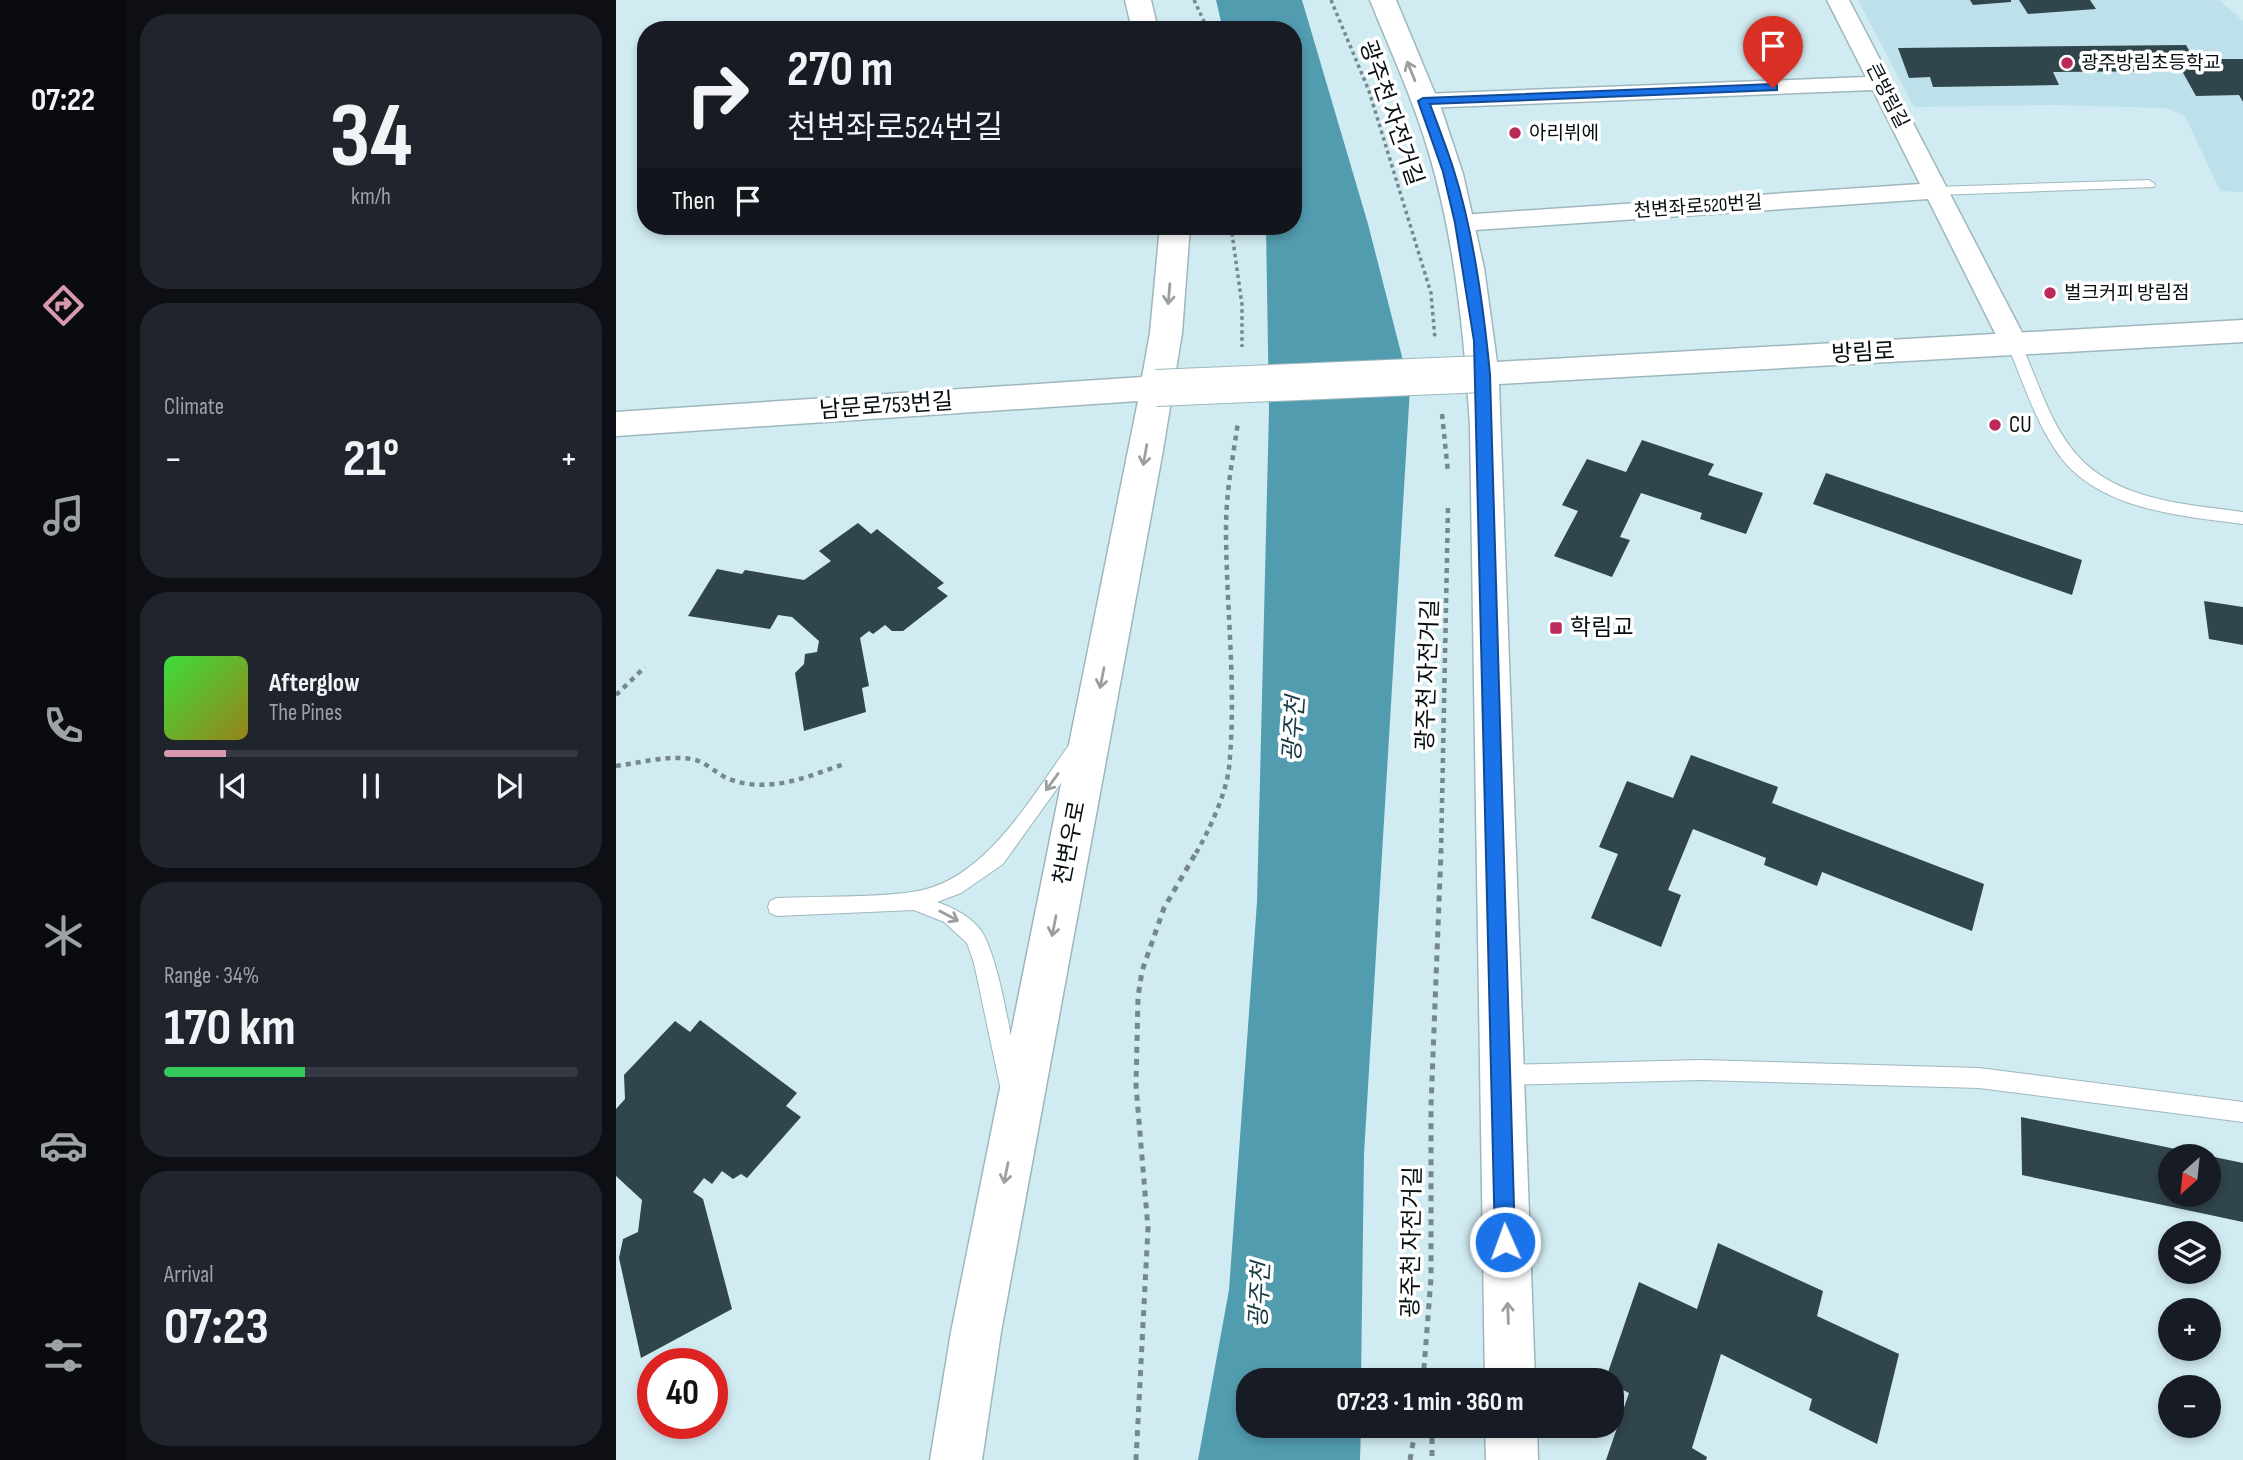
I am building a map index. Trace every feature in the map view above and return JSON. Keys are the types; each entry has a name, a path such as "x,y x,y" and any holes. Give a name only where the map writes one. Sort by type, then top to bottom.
{"street":[{"path":"1138,0 1143,21"},
{"path":"1383,0 1449,172 1461,223 1480,341 1510,1368"},
{"name":"큰방림길","path":"1838,0 2014,344"},
{"path":"1423,101 1881,83"},
{"name":"천변좌로520번길","path":"1461,223 1936,191"},
{"name":"천변우로","path":"956,1460 976,1332 1166,333 1174,235"},
{"name":"방림로","path":"1156,388 1483,374 2243,331"},
{"name":"남문로753번길","path":"616,424 1156,388"},
{"path":"1511,1438 1512,1460"}],"lane":[{"path":"1936,191 2149,184"},
{"path":"2014,344 2058,438 2073,461 2119,491 2156,505 2243,518"},
{"path":"777,908 914,901 954,887 996,858 1093,727"},
{"path":"914,901 951,916 974,937 984,963 1017,1116"},
{"path":"1500,1075 1702,1070 1979,1077 2243,1112"}],"path":[{"path":"1194,0 1204,21"},
{"name":"광주천 자전거길","path":"1331,0 1369,91 1431,293 1436,345"},
{"path":"1232,235 1242,305 1241,360"},
{"path":"1442,410 1448,475"},
{"path":"1136,1460 1148,1228 1136,1086 1138,998 1142,971 1164,908 1208,833 1229,771 1232,631 1226,528 1238,412"},
{"name":"광주천 자전거길","path":"1425,1368 1432,1262 1430,1132 1448,614 1448,502"},
{"path":"616,695 645,667"},
{"path":"616,766 675,757 696,760 729,779 757,785 802,780 844,764"},
{"path":"1410,1460 1414,1438"},
{"path":"1432,1438 1432,1460"}],"shaded area":[{"name":"광주방림초등학교","path":"1858,0 2219,0 2243,21 2243,192 2220,191 2185,116 2165,108 2055,105 1914,107"}],"water":[{"name":"광주천","path":"1216,0 1302,0 1368,224 1410,388 1364,1154 1361,1368 1236,1368 1236,1438 1361,1438 1360,1460 1198,1460 1229,1290 1257,902 1269,410 1266,235 1302,235 1302,21 1221,21"}],"building":[{"path":"1970,0 2011,0 2011,2 1973,5"},
{"path":"2019,0 2090,0 2096,9 2028,14"},
{"path":"2186,45 2194,59 2243,59 2243,102 2239,95 2196,96 2182,71 2053,72 2059,85 1933,87 1930,77 1909,78 1898,48"},
{"path":"1642,440 1714,464 1708,475 1763,493 1746,534 1700,519 1702,513 1641,493 1620,537 1630,540 1612,577 1554,556 1578,511 1562,505 1587,459 1626,472"},
{"path":"1826,473 2082,560 2072,595 1813,504"},
{"path":"858,523 871,534 877,529 944,583 937,588 948,596 903,631 892,631 885,625 873,634 869,631 860,638 869,686 862,688 866,712 804,731 795,673 804,664 805,654 817,652 819,641 792,617 778,615 770,629 688,616 717,569 742,574 745,570 804,580 831,561 819,551"},
{"path":"2204,601 2243,607 2243,645 2209,639"},
{"path":"1691,755 1778,787 1772,803 1984,884 1972,931 1822,872 1817,886 1764,865 1766,858 1693,829 1668,890 1681,895 1661,947 1591,918 1618,854 1599,847 1627,781 1673,798"},
{"path":"700,1020 797,1093 786,1106 801,1117 747,1178 741,1174 733,1179 722,1171 712,1184 704,1178 693,1192 703,1199 732,1309 660,1348 639,1348 619,1258 623,1239 638,1232 642,1200 616,1176 616,1109 625,1099 624,1075 675,1021 690,1032"},
{"path":"2021,1117 2158,1145 2158,1204 2022,1175"},
{"path":"2221,1158 2243,1163 2243,1222 2177,1208 2221,1208"},
{"path":"1718,1243 1823,1291 1817,1316 1899,1354 1877,1444 1809,1410 1812,1399 1721,1354 1692,1448 1707,1457 1706,1460 1606,1460 1614,1438 1624,1438 1624,1408 1629,1393 1624,1390 1624,1368 1609,1368 1639,1282 1697,1309"}],"place":[{"name":"광주방림초등학교","path":"2067,63"},
{"name":"아리뷔에","path":"1515,133"},
{"name":"벌크커피 방림점","path":"2050,293"},
{"name":"CU","path":"1995,425"},
{"name":"학림교","path":"1556,628"}],"route":[{"path":"1505,1242 1483,374 1461,223 1449,172 1423,101 1773,88"}]}
